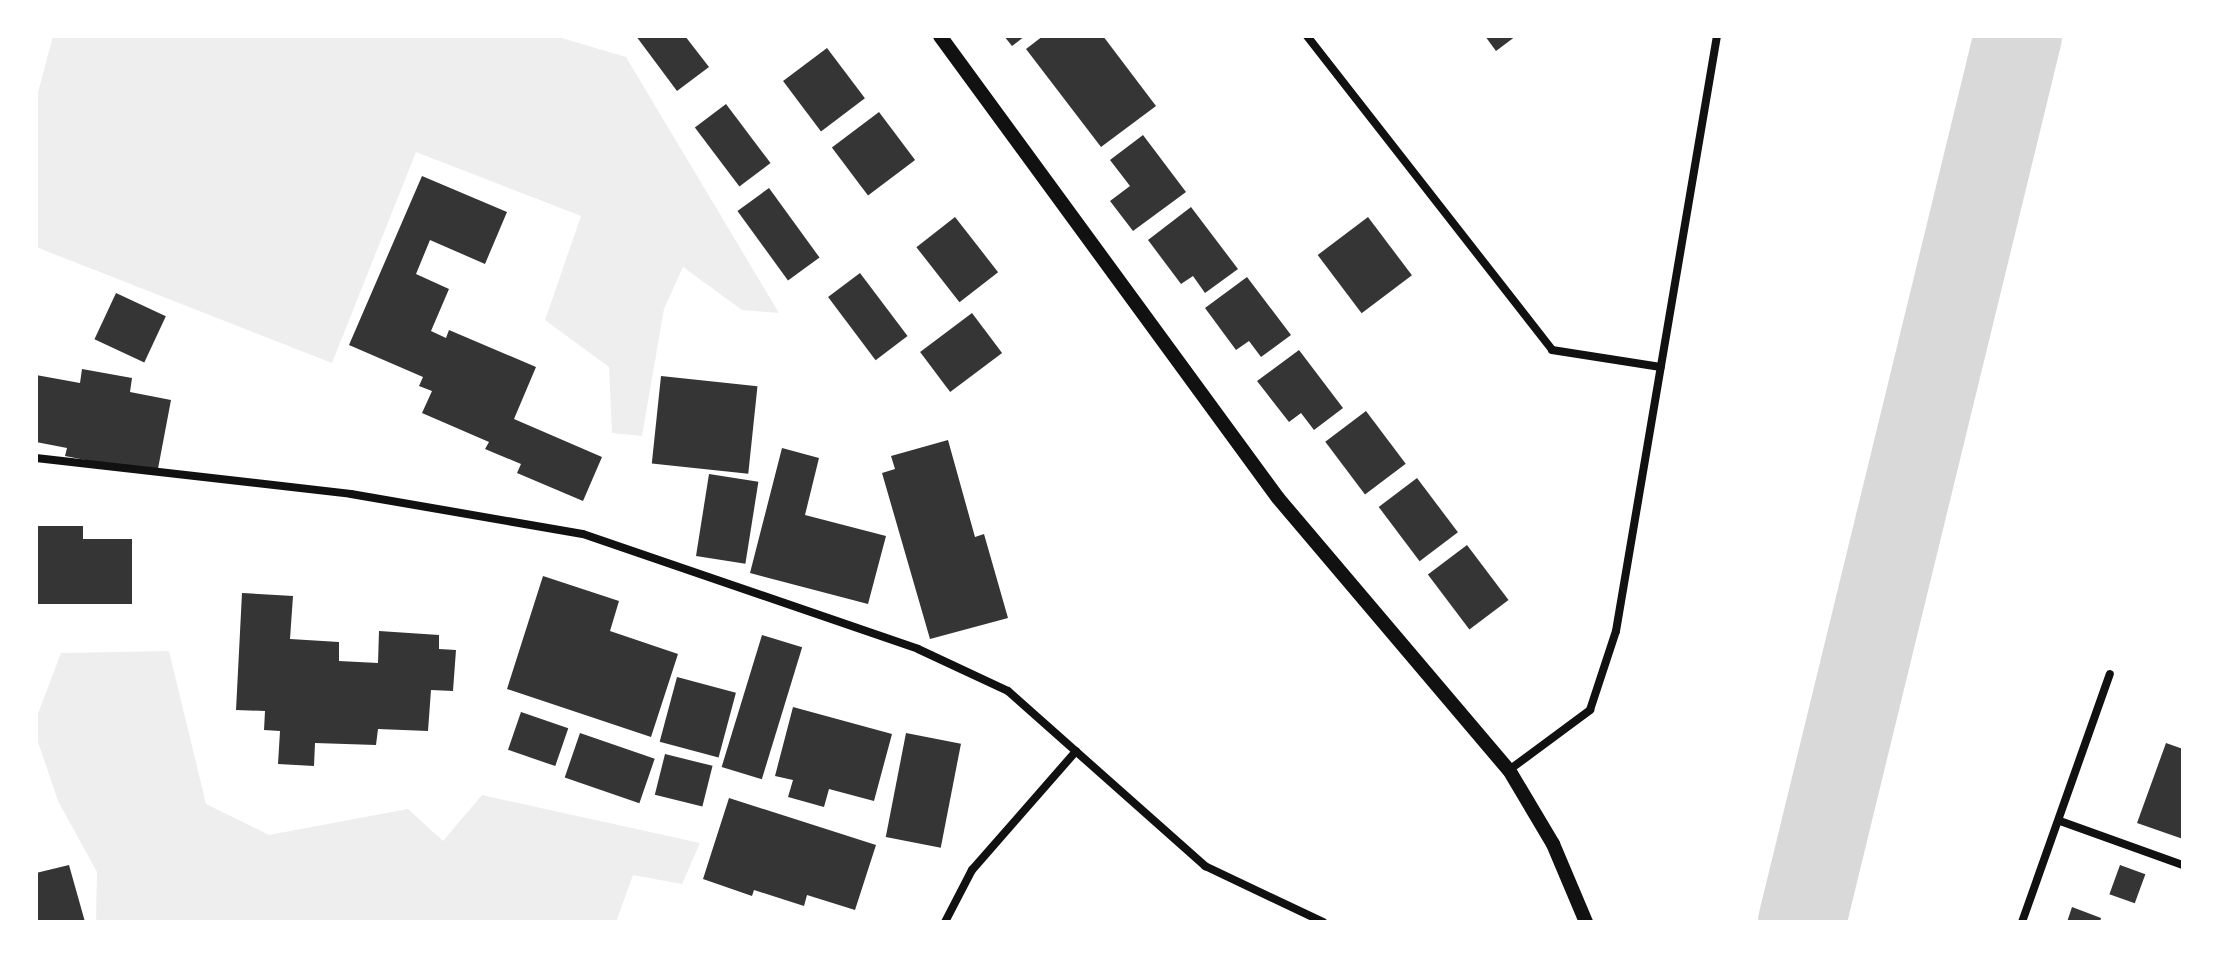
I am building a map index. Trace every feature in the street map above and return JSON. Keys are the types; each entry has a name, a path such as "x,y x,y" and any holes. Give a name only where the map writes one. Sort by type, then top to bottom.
{"street":[{"path":"940,36 1278,498 1509,770 1553,844 1586,922"},
{"path":"1307,36 1552,350 1661,367"},
{"path":"1509,770 1590,710 1616,631 1717,36"},
{"path":"36,458 351,494 583,534 918,649 1008,691 1205,866 1323,922"},
{"path":"2022,922 2110,674"},
{"path":"945,922 972,870 1076,751"},
{"path":"2060,821 2183,865"}],"shaded area":[{"path":"53,36 555,36 626,57 779,313 742,310 683,267 664,309 642,436 612,433 609,367 545,320 581,216 416,152 332,363 36,247 36,100"},
{"path":"169,651 206,804 269,835 408,809 443,841 482,795 700,843 682,884 633,875 616,922 96,922 97,872 58,801 36,736 36,719 61,653"}],"building":[{"path":"636,36 685,36 709,67 677,91"},
{"path":"1004,36 1025,36 1012,46"},
{"path":"1043,36 1103,36 1156,106 1101,147 1026,49"},
{"path":"1485,36 1516,36 1496,51"},
{"path":"827,48 865,98 821,131 783,81"},
{"path":"726,104 771,163 739,187 695,127"},
{"path":"879,112 915,160 868,195 832,148"},
{"path":"1143,135 1186,192 1133,231 1110,201 1130,186 1110,160"},
{"path":"422,176 507,212 485,264 430,240 416,274 449,289 431,331 446,338 449,330 536,367 514,419 602,457 583,501 517,473 521,464 485,449 489,442 422,413 432,391 419,386 423,377 349,345"},
{"path":"769,188 820,258 788,280 737,211"},
{"path":"1191,207 1238,269 1205,293 1193,276 1181,284 1148,240"},
{"path":"955,217 998,272 959,302 916,247"},
{"path":"1368,217 1412,275 1362,313 1318,255"},
{"path":"860,273 908,336 876,360 828,297"},
{"path":"1247,277 1291,335 1261,357 1249,341 1236,350 1205,308"},
{"path":"116,293 166,316 144,362 94,339"},
{"path":"972,313 1002,353 950,392 920,352"},
{"path":"1299,350 1343,408 1314,430 1301,413 1289,422 1257,381"},
{"path":"82,369 132,378 130,392 171,400 157,474 65,456 67,448 36,442 36,375 80,383"},
{"path":"661,376 757,386 748,474 652,464"},
{"path":"1366,411 1406,464 1365,494 1325,442"},
{"path":"948,440 975,537 984,534 1008,618 930,639 882,473 895,469 891,456"},
{"path":"782,448 819,458 805,515 886,536 868,604 750,573"},
{"path":"709,474 758,482 745,564 696,556"},
{"path":"1417,478 1458,532 1420,561 1379,507"},
{"path":"36,526 83,526 83,539 132,539 132,604 36,604"},
{"path":"1467,545 1509,600 1469,630 1428,574"},
{"path":"543,576 619,601 610,631 678,654 651,737 507,689"},
{"path":"242,593 293,596 290,639 339,642 339,661 378,663 379,631 439,635 439,649 456,650 453,691 431,690 428,731 378,729 376,745 315,743 314,766 278,764 280,731 264,730 265,711 236,710"},
{"path":"762,635 802,647 762,779 722,767"},
{"path":"677,677 736,693 719,758 660,742"},
{"path":"793,707 892,734 874,801 829,789 824,807 788,797 793,780 775,776"},
{"path":"521,712 568,728 555,766 508,750"},
{"path":"580,733 655,759 639,803 565,777"},
{"path":"906,733 961,744 941,848 886,837"},
{"path":"2166,743 2183,749 2183,839 2137,823"},
{"path":"665,754 713,766 702,807 655,795"},
{"path":"729,798 876,845 855,910 807,895 804,906 754,890 752,896 703,879"},
{"path":"69,865 85,922 36,922 36,873"},
{"path":"2120,865 2145,874 2135,903 2109,894"},
{"path":"2072,907 2101,918 2100,922 2067,922"}],"waterway":[{"path":"1802,922 2018,36"}]}
